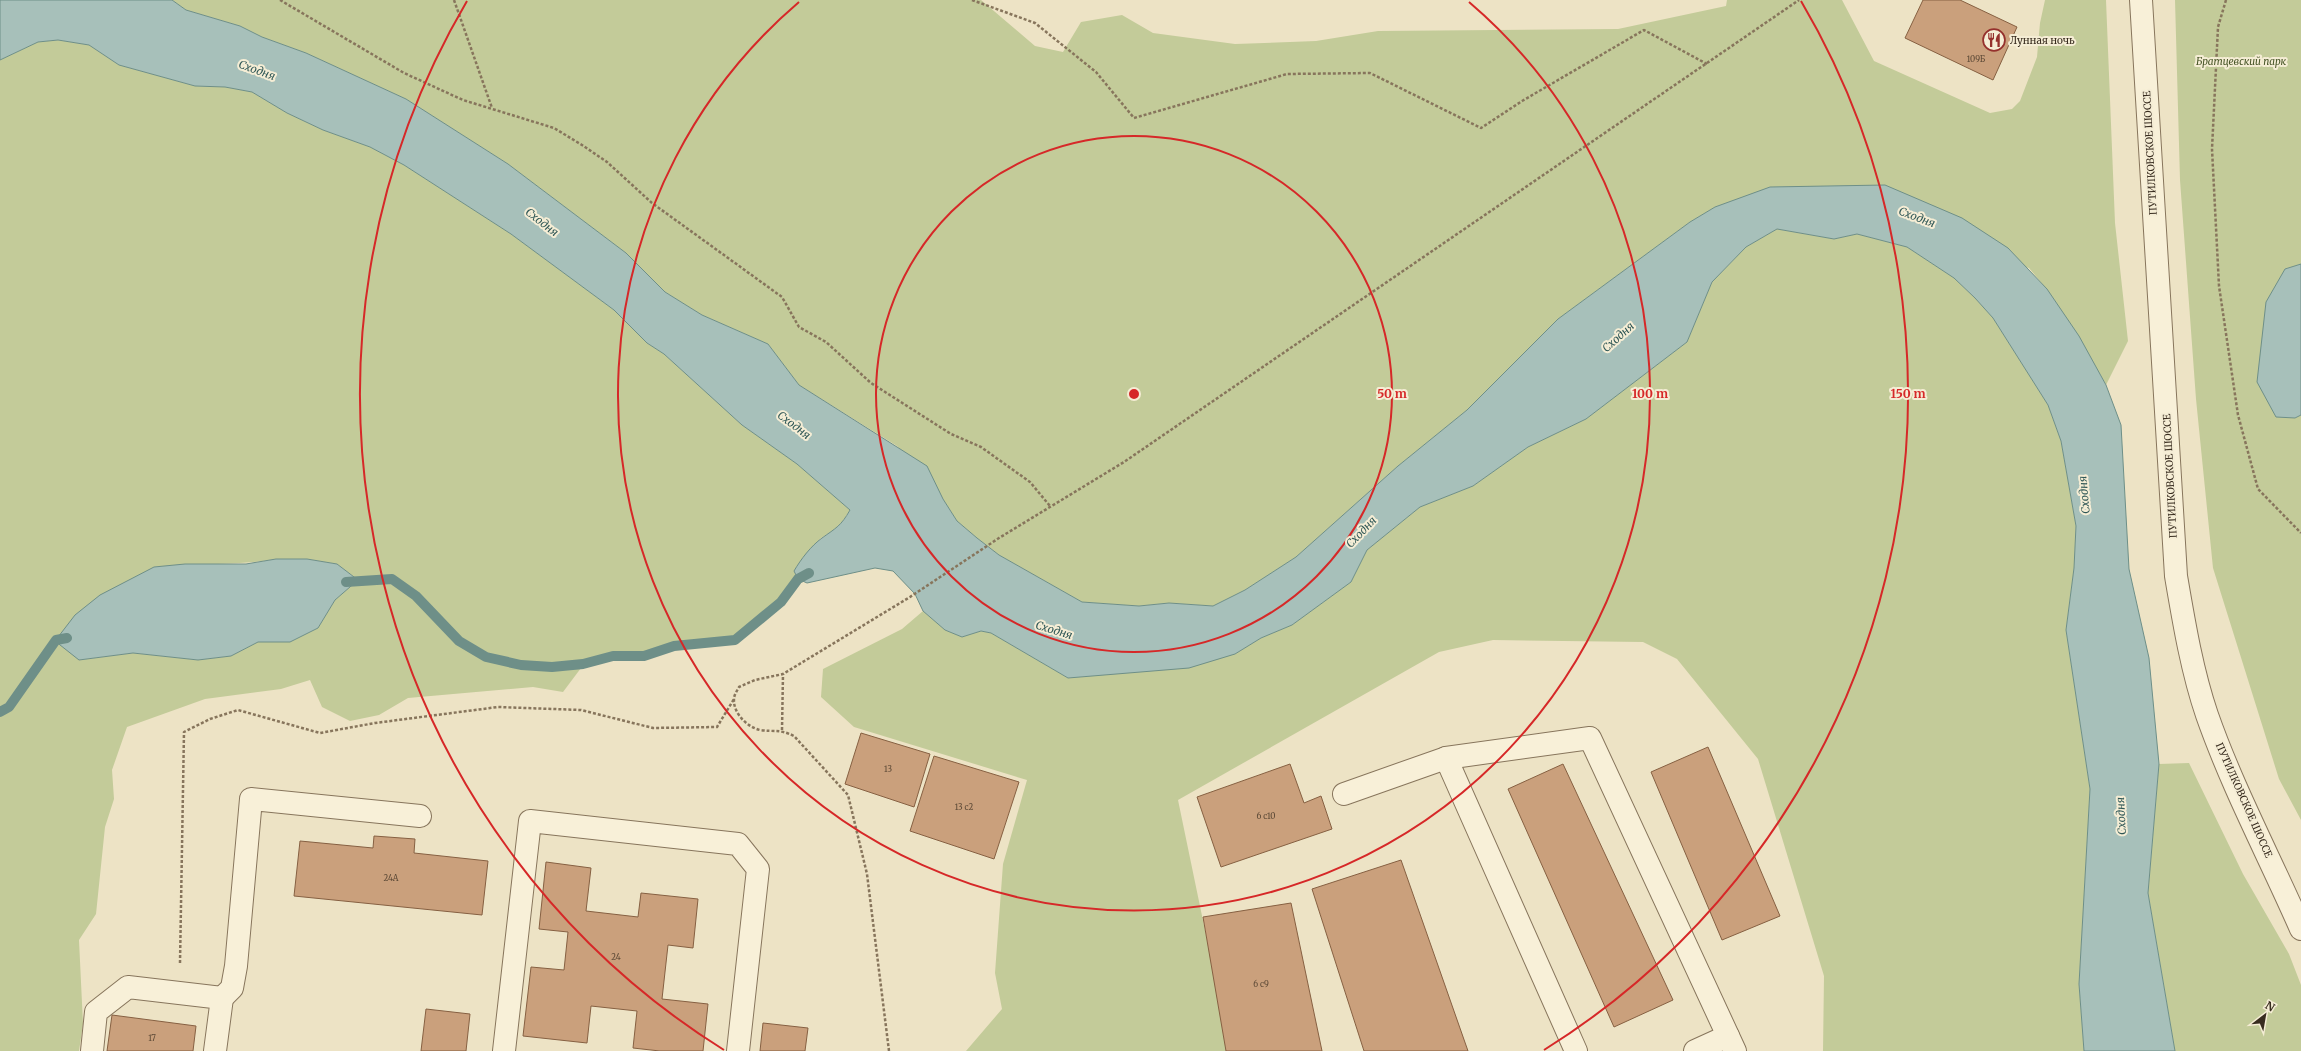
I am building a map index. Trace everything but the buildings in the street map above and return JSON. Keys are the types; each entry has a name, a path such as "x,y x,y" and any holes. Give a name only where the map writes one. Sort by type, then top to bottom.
{"lane":[{"name":"ПУТИЛКОВСКОЕ ШОССЕ","path":"2141,0 2176,576 2189,649 2207,714 2236,788 2301,929"},
{"path":"1344,794 1446,758 1590,738 1732,1043 1695,1051"},
{"path":"1446,758 1576,1051"},
{"path":"216,1051 222,998 232,988 236,966 251,799 420,816"},
{"path":"504,1051 530,820 738,844 758,869 738,1051"},
{"path":"92,1051 96,1012 128,987 222,998"}],"path":[{"path":"280,0 404,73 463,100 554,128 601,158 652,203 782,297 799,326 826,342 870,383 951,434 981,447 1030,482 1050,506"},
{"path":"454,0 492,108"},
{"path":"972,0 1034,23 1096,72 1134,118 1287,74 1370,73 1481,128 1522,101 1644,30 1707,64"},
{"path":"180,993 184,732 210,719 238,710 320,733 375,723 498,707 581,710 653,728 717,727 739,687 755,680 783,674 910,597 1050,506 1124,462 1799,0"},
{"path":"2226,0 2218,27 2212,149 2219,286 2238,415 2258,489 2301,533"},
{"path":"782,730 783,674"},
{"path":"734,698 736,710 743,721 759,729 782,730 794,736 848,795 868,874 889,1051"}],"green space":[{"path":"172,0 981,0 1035,46 1063,52 1081,22 1122,15 1153,33 1235,44 1316,41 1378,31 1618,29 1726,6 1727,0 1842,0 1874,61 1990,113 2012,109 2020,101 2037,57 2040,23 2045,0 2106,0 2115,223 2128,341 2106,385 2080,339 2061,310 2029,268 1743,198 1715,207 1690,222 1558,319 1467,410 1398,466 1296,557 1245,590 1213,606 1169,603 1139,606 1082,602 999,555 977,538 957,521 943,499 897,446 799,385 768,344 702,315 665,292 626,253 508,164 406,99 306,53 262,37 240,26 186,10"},
{"name":"Братцевский парк","path":"2175,0 2301,0 2301,264 2285,269 2295,418 2301,415 2301,820 2279,779 2213,568 2196,399 2180,180"},
{"path":"58,40 89,45 119,65 195,86 225,87 252,92 287,113 323,130 370,147 404,165 511,234 614,310 647,343 664,354 742,425 797,464 850,510 839,527 821,538 794,571 798,579 781,602 735,640 674,646 644,656 613,656 584,664 563,692 533,687 408,698 379,715 350,721 322,707 310,680 281,689 205,699 127,727 112,770 114,799 105,827 96,914 79,940 83,1024 79,1051 0,1051 0,60 38,42","holes":["276,559 307,559 337,564 358,580 335,600 318,628 290,642 258,642 231,656 198,660 133,653 79,660 154,567 230,564"]},
{"path":"1777,229 1834,239 1857,234 1907,247 1954,278 1993,318 2048,405 2061,441 2076,526 2074,568 2066,630 2090,789 2079,984 2084,1051 1823,1051 1824,976 1758,759 1677,659 1643,642 1493,640 1439,652 1178,800 1230,1051 966,1051 1002,1009 995,973 1003,864 1027,780 854,727 821,697 823,669 902,629 923,611 945,630 962,637 981,631 991,633 1068,678 1126,672 1235,654 1261,638 1292,625 1351,582 1367,550 1420,507 1473,486 1528,447 1586,419 1687,342 1712,282 1746,247"},
{"path":"2189,763 2243,874 2289,954 2301,985 2301,1051 2175,1051 2148,893 2159,764"}],"water":[{"name":"Сходня","path":"0,0 172,0 186,10 240,26 262,37 306,53 406,99 508,164 626,253 665,292 702,315 768,344 799,385 927,466 943,499 957,521 977,538 999,555 1082,602 1139,606 1169,603 1213,606 1245,590 1296,557 1398,466 1467,410 1558,319 1690,222 1715,207 1770,187 1885,185 1962,218 2008,248 2047,289 2079,336 2106,385 2121,425 2129,569 2149,658 2159,764 2148,893 2175,1051 2084,1051 2079,984 2090,789 2066,630 2074,568 2076,526 2061,441 2048,405 1993,318 1954,278 1907,247 1857,234 1834,239 1777,229 1746,247 1712,282 1687,342 1586,419 1528,447 1473,486 1420,507 1367,550 1351,582 1292,625 1261,638 1235,654 1189,668 1068,678 991,633 981,631 962,637 945,630 923,611 915,594 893,571 875,568 807,583 798,579 794,571 803,557 818,541 841,523 850,510 797,464 742,425 664,354 647,343 614,310 511,234 404,165 370,147 323,130 287,113 252,92 225,87 195,86 119,65 89,45 58,40 38,42 0,60"},
{"path":"2301,264 2301,415 2295,418 2276,417 2257,382 2266,302 2285,269"},
{"path":"276,559 307,559 337,564 358,580 335,600 318,628 290,642 258,642 231,656 198,660 133,653 79,660 55,641 75,615 100,595 154,567 185,564 246,564"}],"waterway":[{"path":"346,582 392,579 416,596 459,641 486,657 521,665 552,667 583,664 613,656 644,656 674,646 735,640 781,602 798,579 809,573"},
{"path":"0,712 9,707 56,640 67,638"}],"place":[{"name":"Лунная ночь","path":"1994,40"}]}
